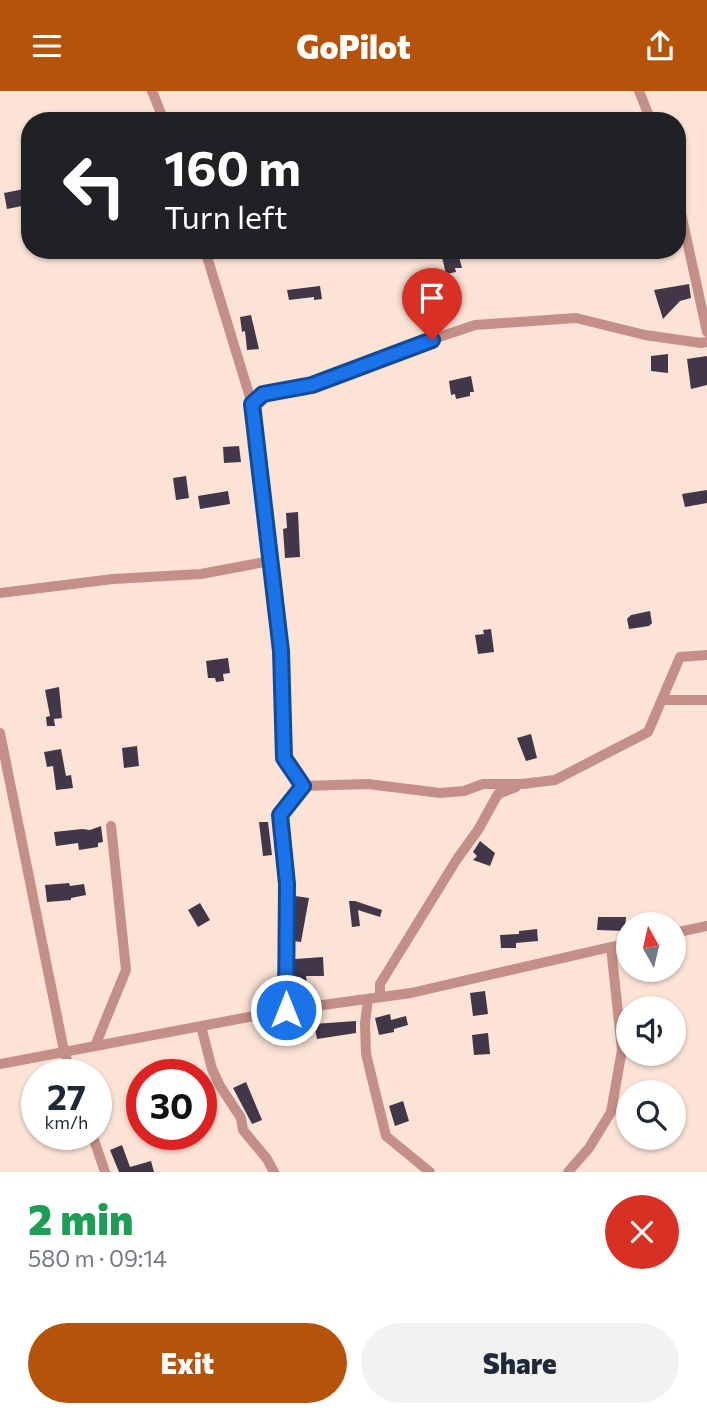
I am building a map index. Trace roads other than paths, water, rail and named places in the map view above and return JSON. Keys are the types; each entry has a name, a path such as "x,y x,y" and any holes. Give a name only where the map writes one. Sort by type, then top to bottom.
{"street":[{"path":"152,91 160,112"},
{"path":"639,91 647,112"},
{"path":"686,236 707,332"},
{"path":"208,259 252,404 281,651 284,758 303,786"},
{"path":"252,404 263,394 312,385 475,325 576,318 645,335 707,342"},
{"path":"0,593 113,579 201,574 270,561"},
{"path":"286,1010 287,884 280,815 303,786 368,784 440,793 464,791 483,784 522,784 555,780 648,732 680,657 707,655"},
{"path":"662,700 707,699"},
{"path":"0,733 67,1059"},
{"path":"380,997 380,984 498,794 522,784"},
{"path":"96,1046 126,970 111,826"},
{"path":"686,930 707,926"},
{"path":"0,1064 286,1010 411,993 616,946"},
{"path":"568,1172 589,1148 611,1112 622,1050 611,947"},
{"path":"368,999 365,1023 366,1054 386,1136 430,1172"},
{"path":"201,1026 212,1069 220,1086 241,1118 243,1130 274,1172"},
{"path":"98,1150 106,1172"}]}
